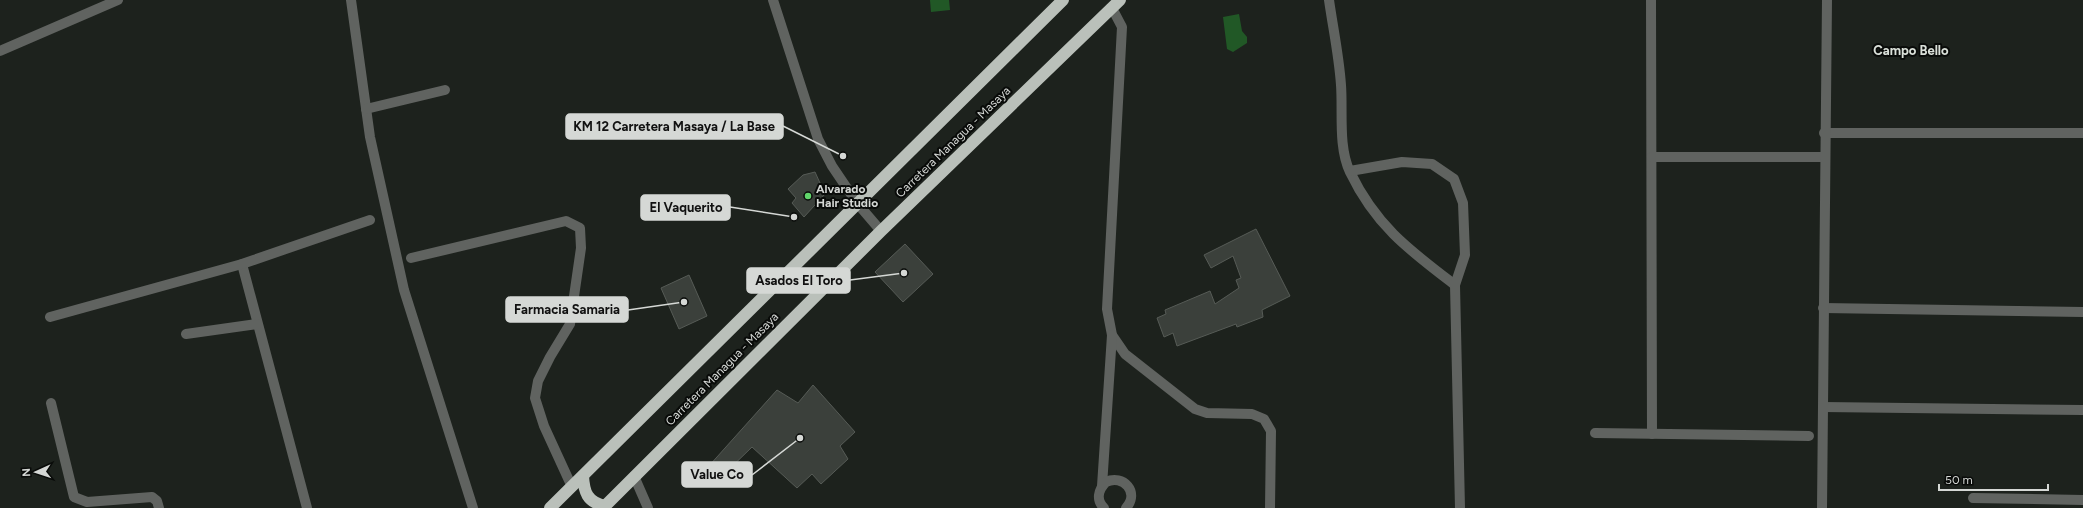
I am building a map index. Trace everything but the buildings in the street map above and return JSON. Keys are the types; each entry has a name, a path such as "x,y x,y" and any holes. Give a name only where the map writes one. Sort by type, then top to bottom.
{"highway":[{"name":"Carretera Managua - Masaya","path":"550,508 857,202 1063,0"},
{"name":"Carretera Managua - Masaya","path":"604,507 881,231 1116,4"},
{"path":"583,476 584,488 589,499 604,507"}],"street":[{"path":"0,51 118,0"},
{"path":"351,0 370,137 404,290 473,508"},
{"path":"773,0 818,139 832,166 857,202 881,231"},
{"path":"1329,0 1341,83 1344,147 1350,171 1379,220 1416,255 1455,284"},
{"path":"1651,0 1652,434"},
{"path":"1822,508 1824,132 1827,0"},
{"path":"1102,486 1112,335 1107,309 1122,27 1116,4"},
{"path":"366,109 445,90"},
{"path":"1824,132 2083,133"},
{"path":"1652,157 1824,157"},
{"path":"1350,171 1402,162 1432,164 1454,179 1463,203 1465,255 1455,284 1460,508"},
{"path":"50,317 242,264 370,220"},
{"path":"411,258 566,221 580,228 581,248 570,324 550,357 538,381 535,398 544,426 572,487"},
{"path":"242,264 307,508"},
{"path":"1823,308 2083,312"},
{"path":"186,334 257,324"},
{"path":"1112,335 1125,354 1195,409 1207,413 1252,414 1264,419 1270,431 1270,508"},
{"path":"51,403 74,497 87,502 152,497 158,501 159,508"},
{"path":"1823,406 2083,410"},
{"path":"1595,433 1809,436"},
{"path":"634,476 648,508"},
{"path":"1101,506 1099,491 1106,482 1116,479 1127,484 1132,494 1126,508"},
{"path":"1973,498 2083,500"}],"shaded area":[{"path":"930,0 949,0 950,10 931,12"},
{"path":"1239,14 1242,31 1247,37 1247,43 1233,52 1227,49 1223,17"}],"place":[{"name":"KM 12 Carretera Masaya / La Base","path":"843,156"},
{"name":"Alvarado Hair Studio","path":"808,196"},
{"name":"El Vaquerito","path":"794,217"},
{"name":"Asados El Toro","path":"904,273"},
{"name":"Farmacia Samaria","path":"684,302"},
{"name":"Value Co","path":"800,438"}],"district":[{"name":"Campo Bello","path":"1911,50"}]}
